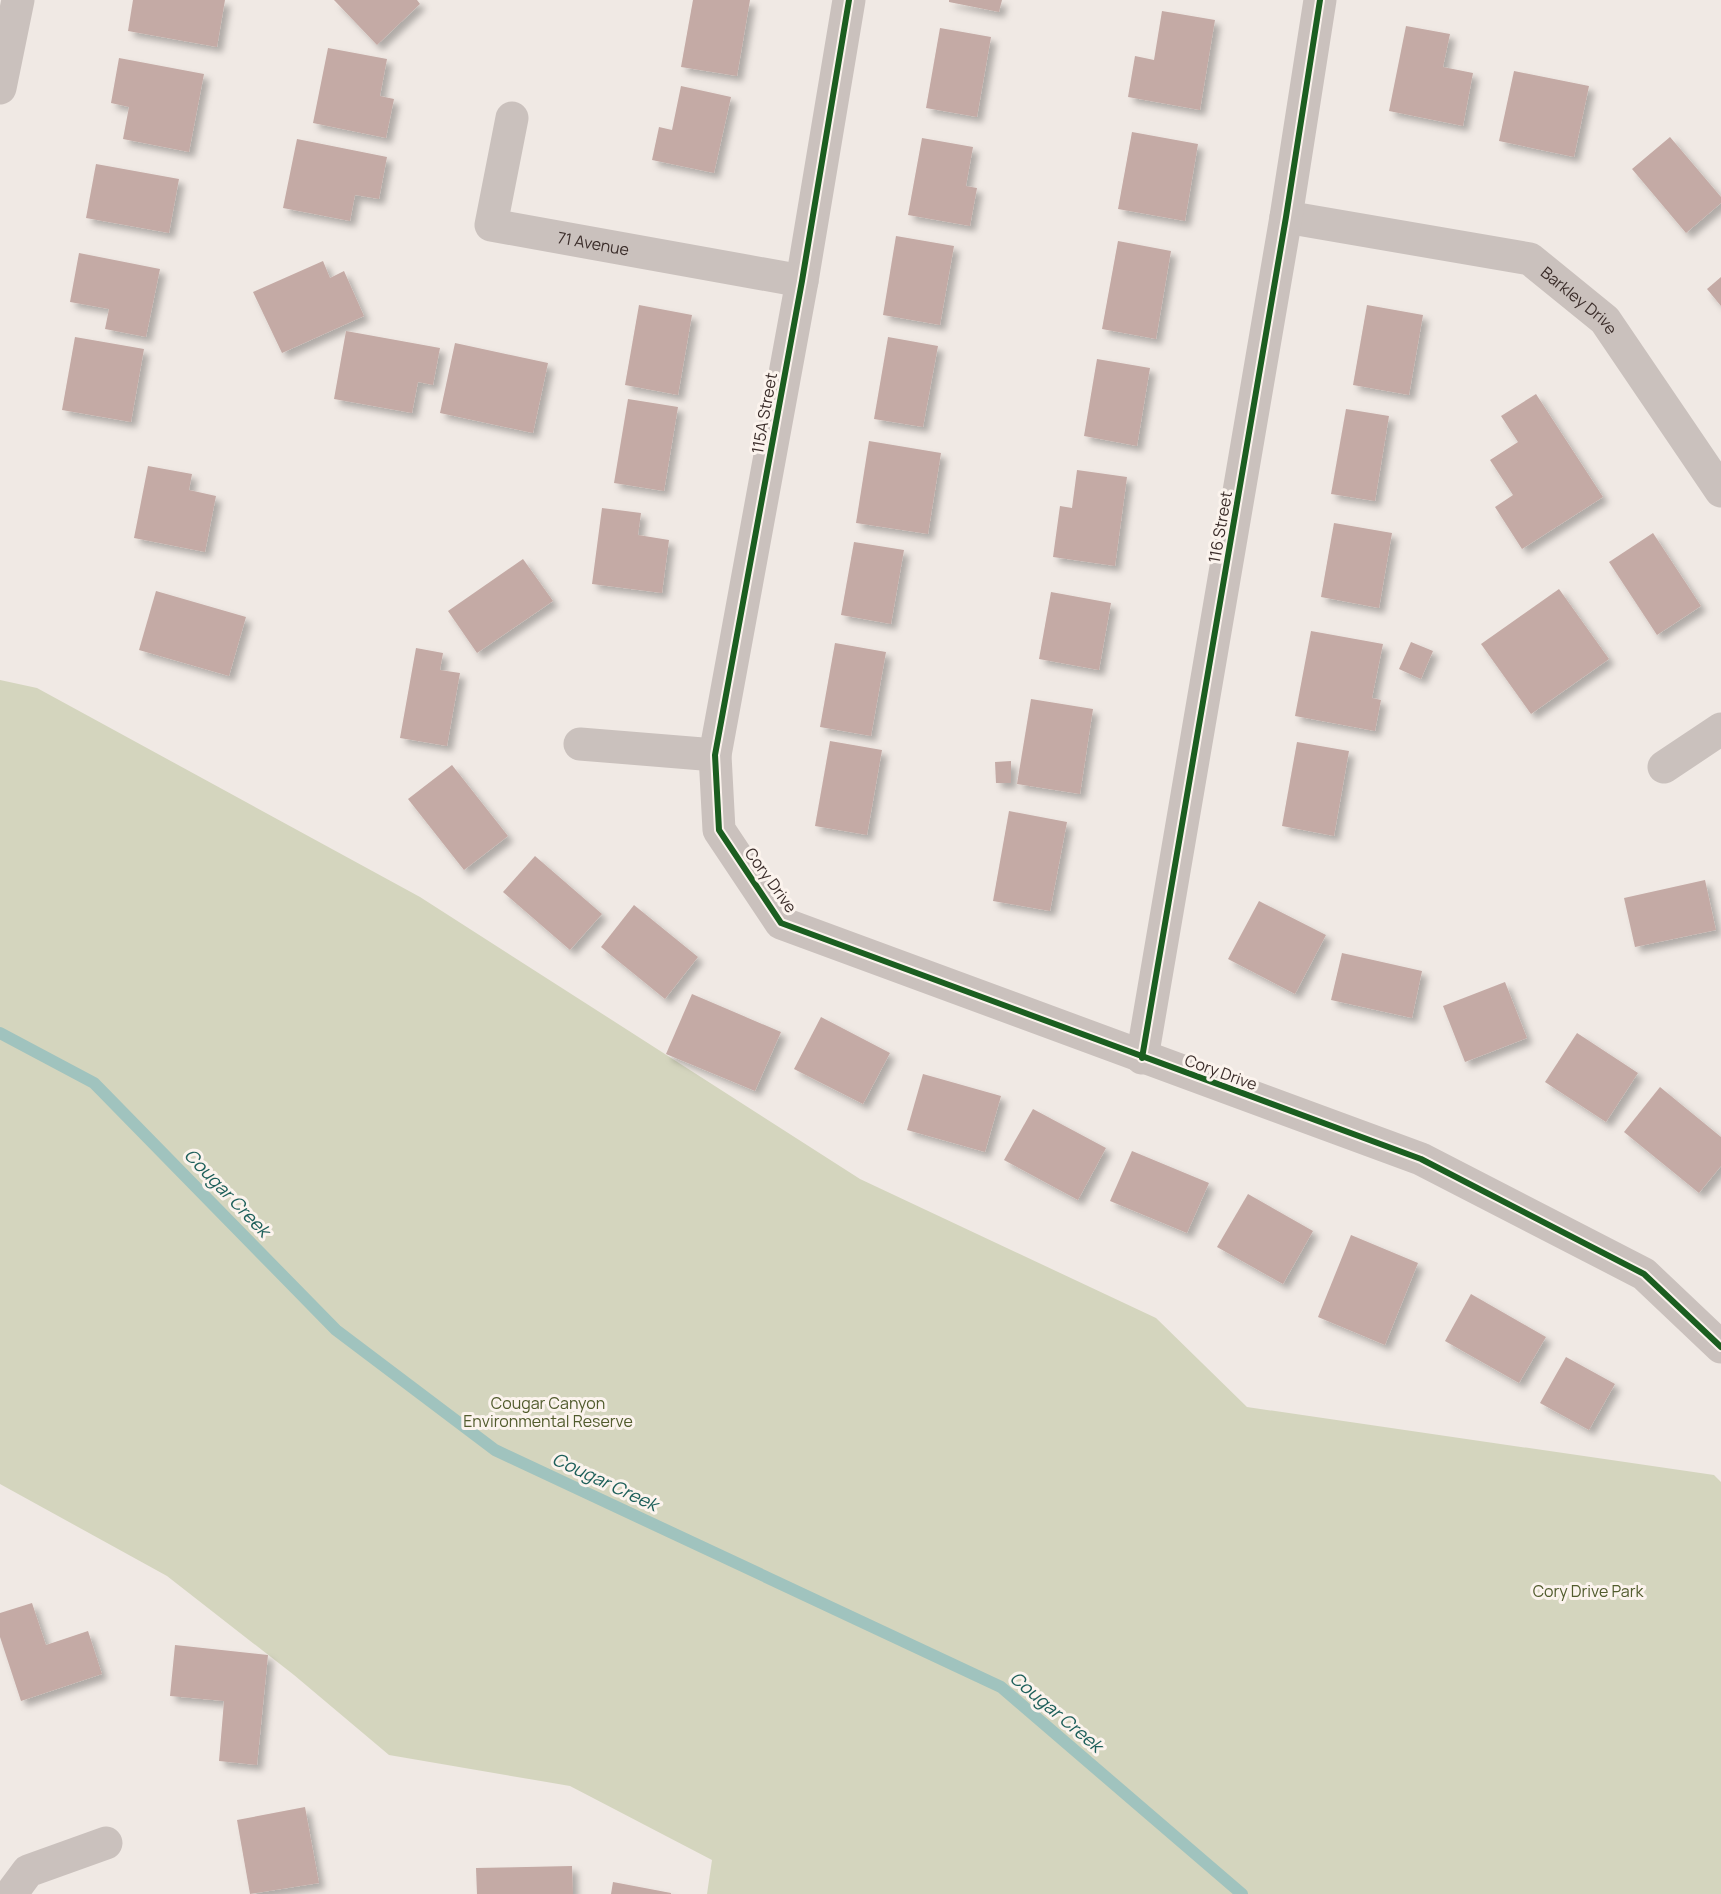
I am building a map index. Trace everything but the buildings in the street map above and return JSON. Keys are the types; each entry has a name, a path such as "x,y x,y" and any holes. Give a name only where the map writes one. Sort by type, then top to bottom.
{"street":[{"path":"0,88 18,0"},
{"name":"115A Street","path":"719,830 715,755 802,281 849,0"},
{"name":"116 Street","path":"1142,1058 1286,217 1320,0"},
{"name":"71 Avenue","path":"512,118 491,225 802,281"},
{"name":"Barkley Drive","path":"1286,217 1530,259 1605,320 1721,491"},
{"path":"1665,767 1721,729"},
{"path":"580,744 715,755"},
{"name":"Cory Drive","path":"719,830 780,923 1421,1159 1644,1275 1721,1347"},
{"path":"11,1894 28,1871 106,1843"}],"green space":[{"name":"Cougar Canyon Environmental Reserve","path":"0,680 37,688 420,897 860,1179 1156,1318 1247,1407 1714,1475 1721,1482 1721,1894 707,1894 712,1860 570,1786 389,1755 294,1675 167,1576 0,1484"}],"waterway":[{"name":"Cougar Creek","path":"0,1033 94,1083 336,1330 495,1450 1001,1687 1242,1894"}],"cycle path":[{"path":"849,0 802,281 715,755 719,830 781,923 1421,1159 1644,1274 1721,1347"},
{"path":"1142,1058 1286,217 1320,0"}],"park label":[{"name":"Cory Drive Park","path":"1588,1591"}]}
